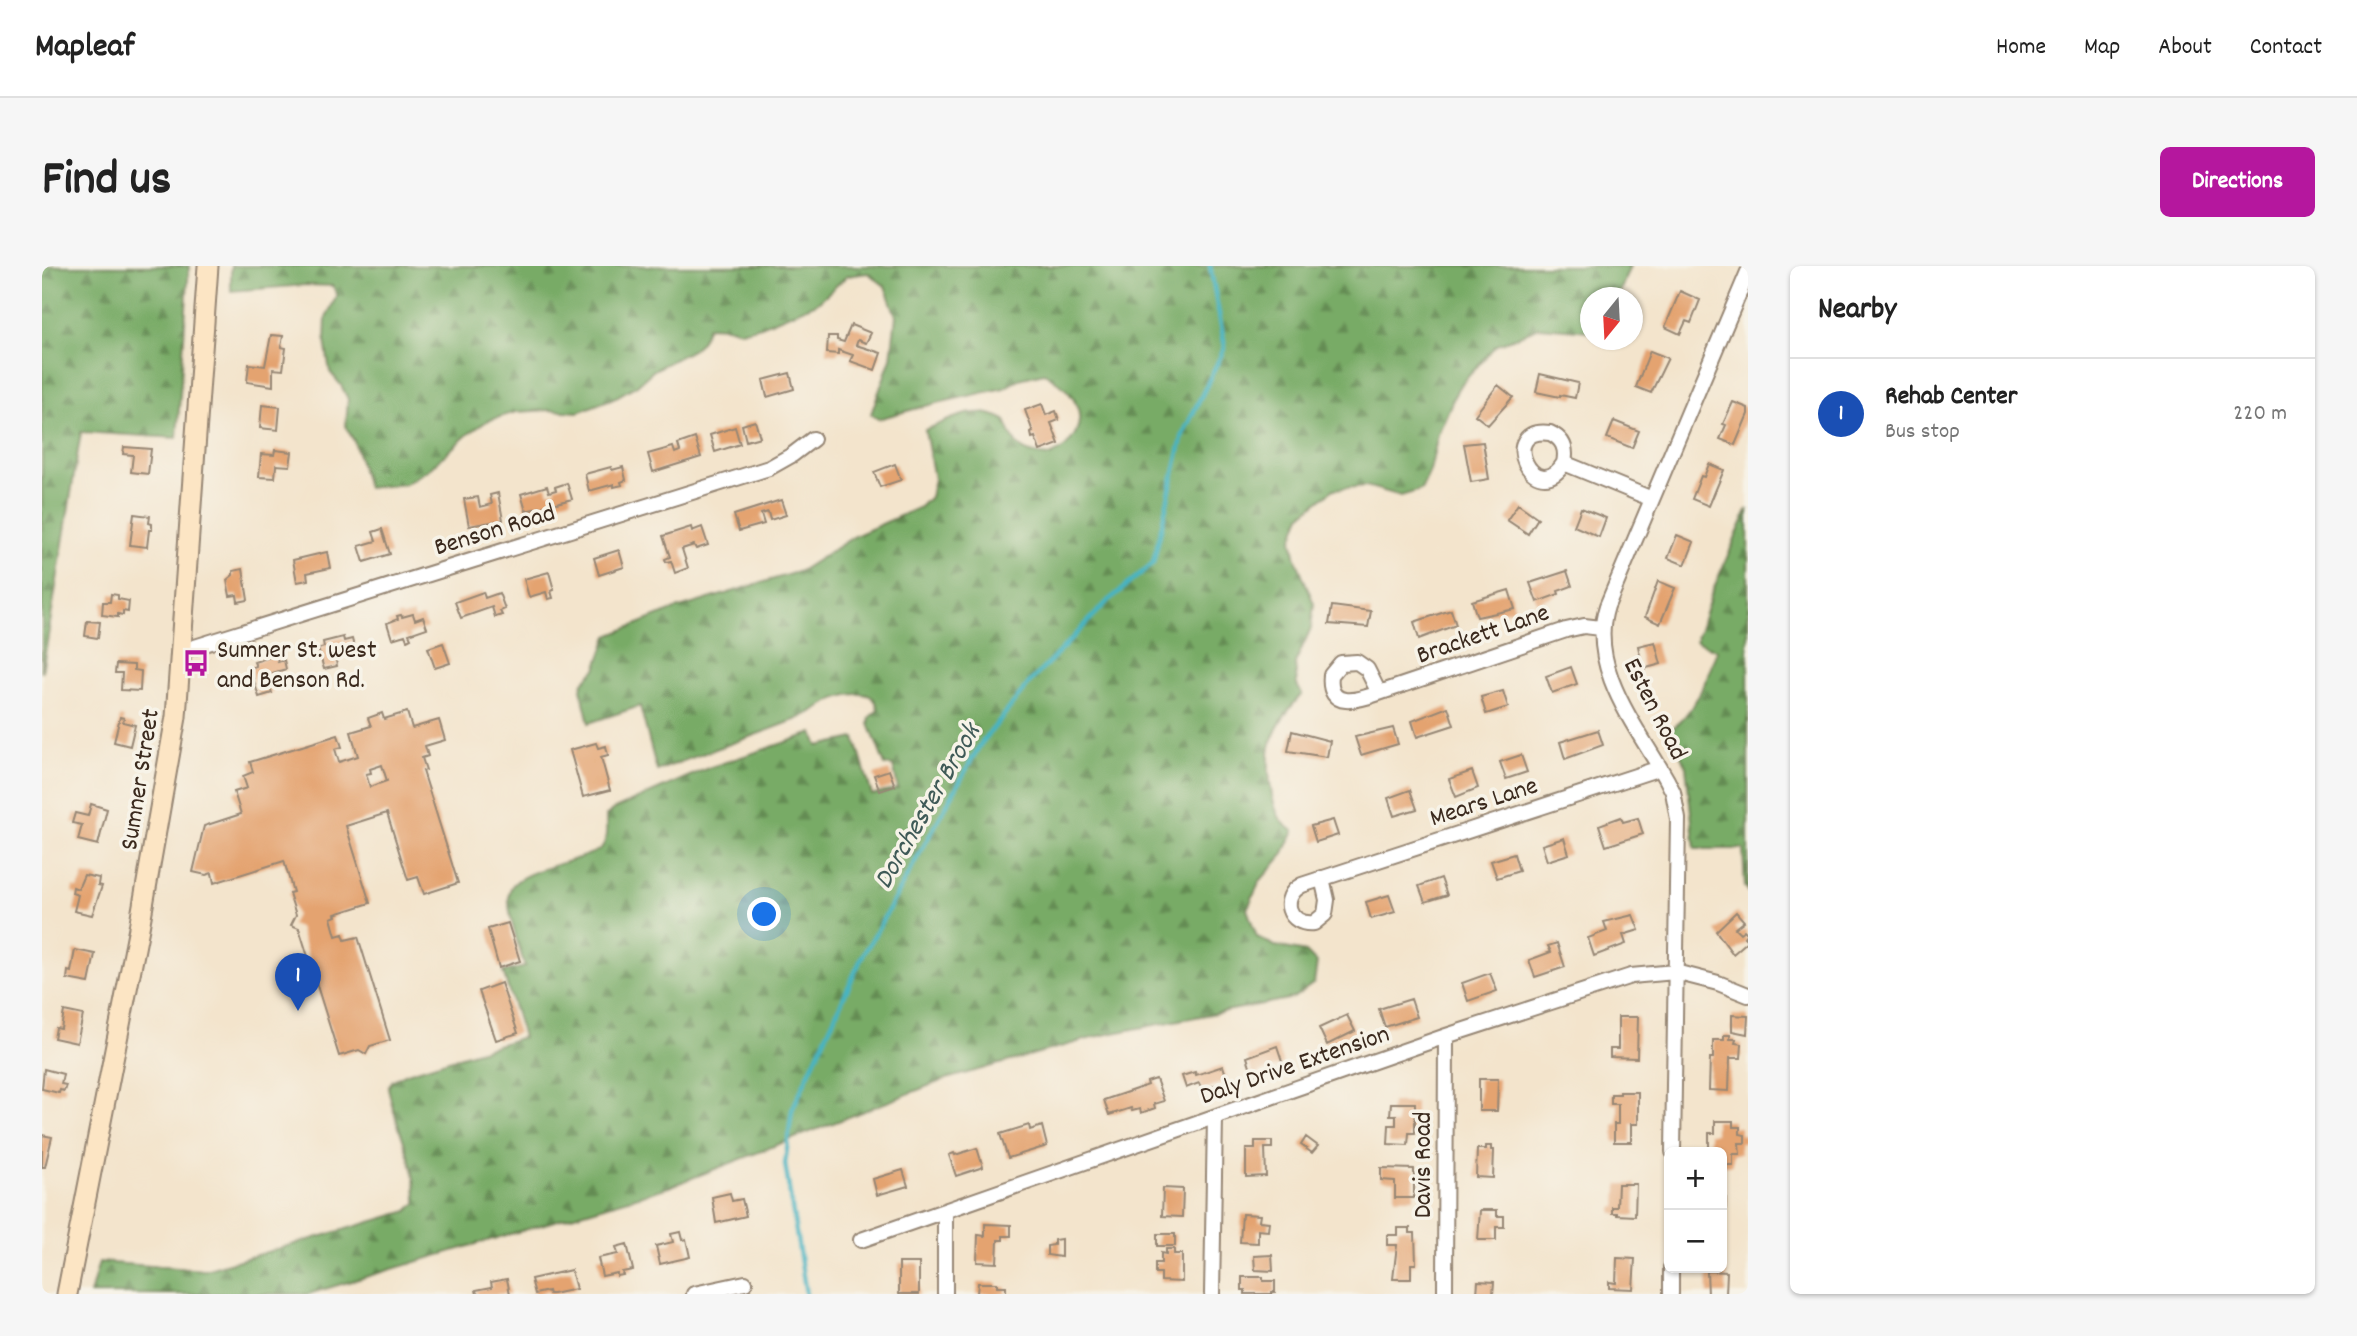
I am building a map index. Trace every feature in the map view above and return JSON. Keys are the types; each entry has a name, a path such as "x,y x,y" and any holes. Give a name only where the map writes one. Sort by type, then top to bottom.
{"main road":[{"name":"Sumner Street","path":"67,1294 176,717 208,266"}],"street":[{"name":"Esten Road","path":"1673,1147 1678,819 1672,792 1661,768 1610,677 1603,653 1601,628 1607,606 1748,272"},
{"name":"Benson Road","path":"182,651 769,468 813,439"},
{"path":"1564,463 1652,499"},
{"name":"Brackett Lane","path":"1380,693 1566,629 1584,626 1601,628"},
{"name":"Mears Lane","path":"1322,878 1661,768"},
{"name":"Daly Drive Extension","path":"860,1240 1447,1036 1631,976 1675,972 1706,979 1748,995"},
{"name":"Davis Road","path":"1445,1294 1447,1036"},
{"path":"1212,1294 1215,1117"},
{"path":"945,1211 945,1294"},
{"path":"1671,1273 1671,1294"},
{"path":"694,1294 745,1283"}],"green space":[{"path":"42,266 189,266 177,438 81,432 42,673"},
{"path":"231,266 1630,266 1622,287 1580,287 1580,330 1539,327 1495,346 1458,388 1438,434 1430,471 1421,490 1401,496 1366,486 1334,489 1301,515 1292,540 1296,559 1314,604 1311,628 1295,663 1297,685 1302,694 1278,727 1272,740 1269,758 1271,792 1277,812 1282,821 1294,831 1283,855 1260,881 1247,909 1257,937 1275,946 1306,952 1317,963 1314,983 1293,998 1103,1035 946,1079 669,1187 308,1294 90,1294 99,1262 205,1270 408,1211 416,1203 413,1173 388,1087 393,1080 407,1073 523,1037 503,972 525,967 509,905 511,888 527,875 585,856 602,847 606,836 606,816 612,810 708,768 813,733 818,746 855,738 872,795 898,789 893,766 885,765 869,724 870,717 878,710 875,700 867,695 841,697 795,720 657,771 640,706 589,723 581,689 583,682 596,669 608,636 673,610 800,571 855,536 920,507 930,497 934,479 925,430 965,414 994,415 1005,420 1020,448 1050,456 1068,444 1076,433 1079,422 1079,412 1070,394 1044,373 1019,379 1004,388 878,419 871,414 891,358 896,316 885,286 868,273 847,276 817,303 761,326 741,331 708,326 701,342 692,350 654,370 637,385 616,397 578,412 516,412 487,421 429,469 405,484 367,488 354,441 346,427 348,399 330,372 325,341 326,318 337,295 333,286 306,285 231,291"},
{"path":"1748,509 1748,892 1745,887 1743,849 1695,849 1686,767 1677,746 1667,732 1692,706 1704,685 1717,650 1696,641 1712,592"}],"building":[{"path":"1680,291 1700,300 1691,323 1686,321 1680,334 1665,327"},
{"path":"851,325 871,333 866,343 858,340 856,345 881,353 875,370 850,361 853,355 838,350 838,354 827,353 828,336 837,336 837,340 844,342"},
{"path":"271,335 283,336 281,347 286,348 283,370 273,369 273,386 247,382 249,364 265,366"},
{"path":"1650,351 1668,358 1651,393 1636,387"},
{"path":"790,373 794,389 767,397 763,380"},
{"path":"1540,374 1578,383 1575,398 1536,392"},
{"path":"1498,385 1513,397 1488,425 1475,415"},
{"path":"1733,402 1748,408 1735,445 1720,439 1726,425 1723,424"},
{"path":"1042,404 1046,415 1056,411 1059,420 1051,423 1059,444 1040,451 1035,437 1032,438 1033,432 1025,410"},
{"path":"262,405 280,407 278,430 260,428"},
{"path":"755,421 760,437 746,441 742,425"},
{"path":"1614,421 1639,431 1632,448 1607,438"},
{"path":"735,427 740,444 715,452 710,435"},
{"path":"695,438 701,457 653,472 648,454 673,447 675,453 680,451 678,444"},
{"path":"1483,442 1489,479 1471,482 1464,444"},
{"path":"124,447 151,449 148,474 131,472 133,455 123,454"},
{"path":"275,450 292,452 290,466 276,465 275,478 259,477 261,454 274,455"},
{"path":"895,464 901,480 880,487 874,472"},
{"path":"1709,464 1724,470 1709,506 1692,499"},
{"path":"611,467 612,470 623,467 626,480 621,482 622,485 614,487 614,484 589,491 585,474"},
{"path":"567,483 572,499 526,511 521,494 547,486 549,492"},
{"path":"498,493 503,520 469,526 464,499 478,497 480,507 492,504 490,495"},
{"path":"781,500 786,515 770,520 768,512 761,514 764,524 739,531 734,515"},
{"path":"1518,504 1538,518 1528,534 1507,520"},
{"path":"1581,508 1606,518 1599,537 1574,526"},
{"path":"134,514 150,516 152,530 149,530 147,547 130,545"},
{"path":"691,527 692,531 702,527 708,545 696,549 694,545 682,549 688,568 675,573 671,561 666,562 665,559 670,557 663,536"},
{"path":"382,529 390,554 364,562 359,546 376,541 373,532"},
{"path":"1677,535 1694,542 1685,565 1668,558"},
{"path":"619,550 624,567 599,575 594,558"},
{"path":"327,552 330,568 307,573 308,580 297,582 293,560"},
{"path":"243,569 248,600 238,602 237,595 230,596 227,580 233,575 233,571"},
{"path":"1567,571 1572,586 1537,602 1530,583"},
{"path":"549,572 554,590 551,591 553,598 548,599 546,592 529,597 524,579"},
{"path":"1658,581 1675,588 1660,624 1645,617"},
{"path":"1509,590 1515,609 1477,617 1472,601"},
{"path":"483,592 485,598 499,593 505,609 500,611 502,615 495,617 492,607 461,618 455,602"},
{"path":"111,594 118,595 118,599 129,601 128,612 123,611 123,615 118,614 118,617 102,615 103,602 110,602"},
{"path":"1332,606 1371,611 1368,627 1329,624"},
{"path":"1451,610 1456,625 1419,639 1414,622"},
{"path":"413,614 415,620 423,617 427,628 409,634 411,638 407,640 405,635 392,639 387,623 398,619 397,616"},
{"path":"87,621 100,622 98,638 85,636"},
{"path":"343,637 344,641 352,639 354,647 335,655 337,666 324,669 318,649 324,647 323,642"},
{"path":"1655,642 1661,664 1643,669 1638,646"},
{"path":"443,643 450,663 435,668 428,648"},
{"path":"276,655 278,662 284,660 286,669 266,675 272,693 259,697 250,668 256,666 254,662"},
{"path":"116,664 134,665 134,670 141,671 140,691 121,690 122,673 115,673"},
{"path":"1571,667 1577,684 1552,693 1546,676"},
{"path":"1503,691 1508,707 1486,714 1481,697"},
{"path":"1448,707 1454,725 1417,737 1412,721"},
{"path":"407,712 412,728 439,720 445,740 425,746 428,756 422,758 426,770 423,771 458,883 424,894 418,877 408,880 387,813 346,826 370,903 335,914 336,916 331,918 336,936 343,934 345,940 358,937 390,1040 370,1046 366,1054 359,1050 339,1056 299,928 291,925 296,915 284,861 214,883 212,873 206,875 193,872 204,826 241,814 234,792 247,788 243,776 253,772 250,762 338,735 342,747 335,749 339,762 358,756 351,732 371,726 368,718 382,713 384,719","holes":["382,765 387,781 370,787 366,774 371,773 370,769"]},
{"path":"120,717 124,718 123,722 135,725 130,746 114,742"},
{"path":"1393,728 1398,744 1361,755 1355,737"},
{"path":"1598,730 1603,745 1565,759 1560,742"},
{"path":"1292,731 1330,741 1327,757 1288,751"},
{"path":"596,743 598,748 606,746 608,755 601,757 610,790 583,797 570,750"},
{"path":"1521,755 1527,772 1506,779 1500,762"},
{"path":"889,770 895,786 880,791 874,775"},
{"path":"1472,771 1478,788 1456,797 1449,779"},
{"path":"1410,790 1417,809 1394,816 1388,798"},
{"path":"91,804 107,809 98,845 78,840 82,825 72,823 75,813 88,816"},
{"path":"1621,817 1623,822 1638,818 1643,834 1606,846 1599,825"},
{"path":"1333,820 1338,835 1316,842 1311,826"},
{"path":"1564,838 1569,854 1547,861 1542,845"},
{"path":"1514,854 1519,871 1497,878 1491,861"},
{"path":"84,875 99,878 98,885 102,886 92,915 74,911 78,895 72,893 73,887 78,889"},
{"path":"1441,878 1447,895 1425,902 1419,886"},
{"path":"1389,895 1395,912 1371,919 1366,902"},
{"path":"1736,912 1744,921 1735,928 1740,933 1744,930 1747,933 1744,937 1748,941 1733,954 1716,931"},
{"path":"1633,915 1639,930 1623,935 1626,944 1594,956 1588,938 1607,931 1604,922"},
{"path":"508,923 520,961 499,968 488,929"},
{"path":"1557,943 1565,967 1535,977 1529,960 1551,952 1548,946"},
{"path":"75,950 95,954 89,983 67,979"},
{"path":"1490,973 1497,991 1468,1001 1462,983"},
{"path":"501,983 518,1033 496,1040 479,991"},
{"path":"1411,999 1417,1017 1385,1027 1379,1009"},
{"path":"64,1011 83,1015 77,1043 54,1038 56,1028 61,1029"},
{"path":"1347,1015 1355,1031 1327,1045 1319,1028"},
{"path":"1732,1015 1748,1016 1747,1034 1732,1031"},
{"path":"1618,1017 1638,1017 1637,1058 1610,1057 1610,1049 1618,1049"},
{"path":"1724,1035 1730,1035 1730,1039 1736,1039 1735,1043 1742,1044 1741,1058 1730,1058 1729,1091 1709,1090 1713,1040 1724,1040"},
{"path":"1277,1046 1283,1064 1253,1075 1247,1057"},
{"path":"1223,1066 1228,1081 1202,1090 1199,1083 1186,1088 1182,1076 1195,1072 1196,1075"},
{"path":"44,1069 63,1074 61,1084 66,1085 64,1091 60,1090 59,1093 42,1089"},
{"path":"1156,1079 1164,1101 1154,1104 1155,1108 1141,1113 1140,1109 1132,1111 1131,1108 1109,1115 1104,1100 1148,1085 1147,1082"},
{"path":"1479,1079 1498,1079 1497,1111 1479,1111"},
{"path":"1638,1092 1638,1124 1631,1124 1631,1142 1614,1142 1618,1104 1611,1104 1611,1094"},
{"path":"1391,1103 1415,1103 1415,1133 1409,1133 1408,1145 1388,1144 1389,1125 1396,1125 1396,1115 1390,1115"},
{"path":"1715,1121 1733,1121 1733,1127 1740,1127 1740,1134 1745,1135 1745,1143 1739,1143 1740,1154 1733,1154 1733,1165 1727,1165 1727,1147 1709,1147 1709,1133 1715,1133"},
{"path":"1029,1125 1030,1130 1042,1126 1047,1146 1008,1158 1000,1134"},
{"path":"42,1135 52,1137 45,1167 42,1167"},
{"path":"1306,1137 1318,1146 1312,1153 1301,1145"},
{"path":"1255,1141 1272,1141 1272,1148 1265,1148 1266,1176 1246,1177 1246,1149 1255,1149"},
{"path":"1486,1146 1491,1146 1491,1150 1494,1150 1493,1178 1476,1177 1477,1149 1486,1149"},
{"path":"977,1148 983,1167 956,1176 949,1155"},
{"path":"1381,1168 1414,1169 1414,1198 1395,1198 1395,1181 1381,1180"},
{"path":"903,1170 908,1186 877,1195 873,1179"},
{"path":"1618,1184 1636,1184 1635,1216 1612,1213 1612,1207 1617,1207"},
{"path":"1163,1188 1183,1189 1182,1217 1162,1216"},
{"path":"730,1193 732,1201 742,1199 746,1216 716,1223 712,1197"},
{"path":"1480,1210 1497,1210 1497,1216 1504,1216 1504,1227 1496,1227 1496,1240 1478,1240"},
{"path":"1242,1214 1260,1215 1259,1221 1269,1222 1268,1231 1258,1230 1258,1243 1240,1242"},
{"path":"985,1224 1011,1225 1011,1236 1003,1236 1003,1240 998,1240 997,1263 977,1262 978,1235 985,1236"},
{"path":"1398,1228 1410,1228 1410,1233 1415,1233 1416,1264 1411,1264 1411,1279 1393,1279 1397,1245 1387,1245 1387,1235 1398,1235"},
{"path":"680,1232 682,1240 686,1239 690,1257 660,1264 656,1246 673,1242 671,1234"},
{"path":"1157,1234 1175,1234 1175,1246 1157,1246"},
{"path":"1061,1239 1061,1257 1047,1255 1047,1246 1054,1245 1054,1240"},
{"path":"627,1244 633,1270 622,1272 623,1275 617,1276 617,1273 602,1276 598,1258 618,1254 616,1247"},
{"path":"1166,1249 1174,1249 1174,1254 1182,1254 1182,1282 1161,1281 1161,1273 1155,1273 1155,1263 1161,1263 1161,1253 1166,1254"},
{"path":"1272,1255 1273,1271 1255,1270 1254,1256"},
{"path":"1617,1258 1635,1259 1633,1289 1609,1288 1609,1282 1616,1283"},
{"path":"899,1263 919,1263 919,1294 899,1294"},
{"path":"571,1270 576,1289 553,1294 548,1291 535,1294 531,1279"},
{"path":"1707,1273 1727,1273 1726,1294 1708,1294"},
{"path":"1242,1277 1263,1277 1263,1281 1275,1281 1275,1292 1245,1294 1245,1290 1242,1290"},
{"path":"507,1279 510,1294 477,1294 476,1290 492,1287 491,1282"},
{"path":"1478,1281 1494,1282 1493,1294 1477,1294"},
{"path":"978,1283 997,1283 997,1287 1006,1287 1006,1294 977,1294"}],"waterway":[{"name":"Dorchester Brook","path":"806,1294 785,1164 792,1110 862,957 980,745 1030,682 1107,602 1153,563 1183,434 1225,347 1210,266"}],"place":[{"name":"Sumner St. west and Benson Rd.","path":"196,663"},
{"name":"Rehab Center","path":"298,1011"}]}
